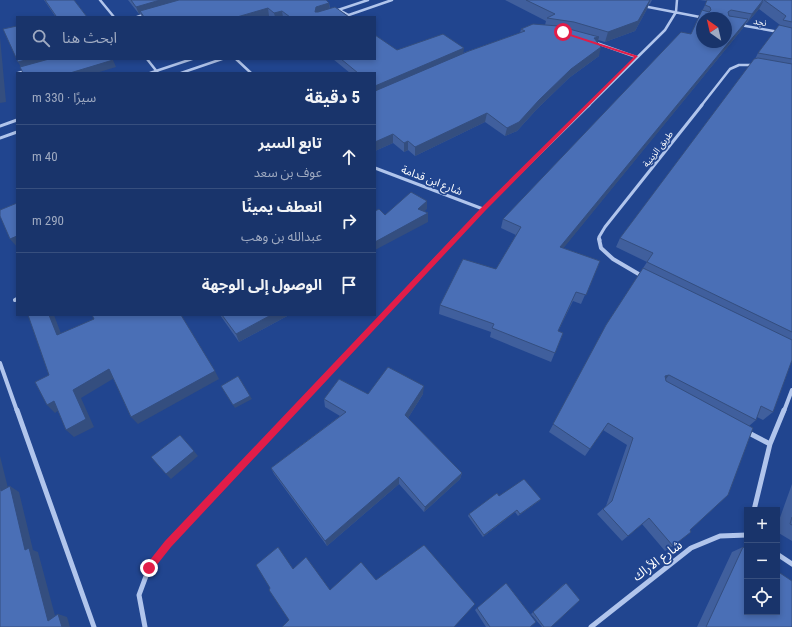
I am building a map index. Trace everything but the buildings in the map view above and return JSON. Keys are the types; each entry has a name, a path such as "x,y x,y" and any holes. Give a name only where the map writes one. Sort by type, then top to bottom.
{"street":[{"path":"100,0 113,16"},
{"path":"333,12 368,0"},
{"path":"346,16 392,0"},
{"path":"145,627 139,596 149,568 168,544 483,209 636,56 665,30 676,12 677,0"},
{"path":"638,5 696,16"},
{"path":"141,16 152,13"},
{"name":"نجد","path":"733,24 785,34"},
{"path":"592,42 636,56"},
{"path":"148,60 157,72 189,60"},
{"path":"184,72 219,60"},
{"path":"237,60 251,72"},
{"name":"طريق الزينية","path":"650,280 628,269 613,259 601,248 599,237 605,227 730,69 739,65 757,65"},
{"path":"20,72 32,69"},
{"path":"0,126 16,120"},
{"path":"0,138 16,132"},
{"name":"شارع ابن قدامة","path":"376,168 483,209"},
{"path":"0,363 94,627"},
{"path":"755,507 770,444 792,390"},
{"path":"742,430 770,444"},
{"name":"شارع الأراك","path":"591,627 691,548 720,536 744,535"},
{"path":"780,556 792,564"}],"lane":[{"path":"340,10 349,15"}],"route":[{"path":"149,568 168,544 483,209 636,56 563,32"}]}
